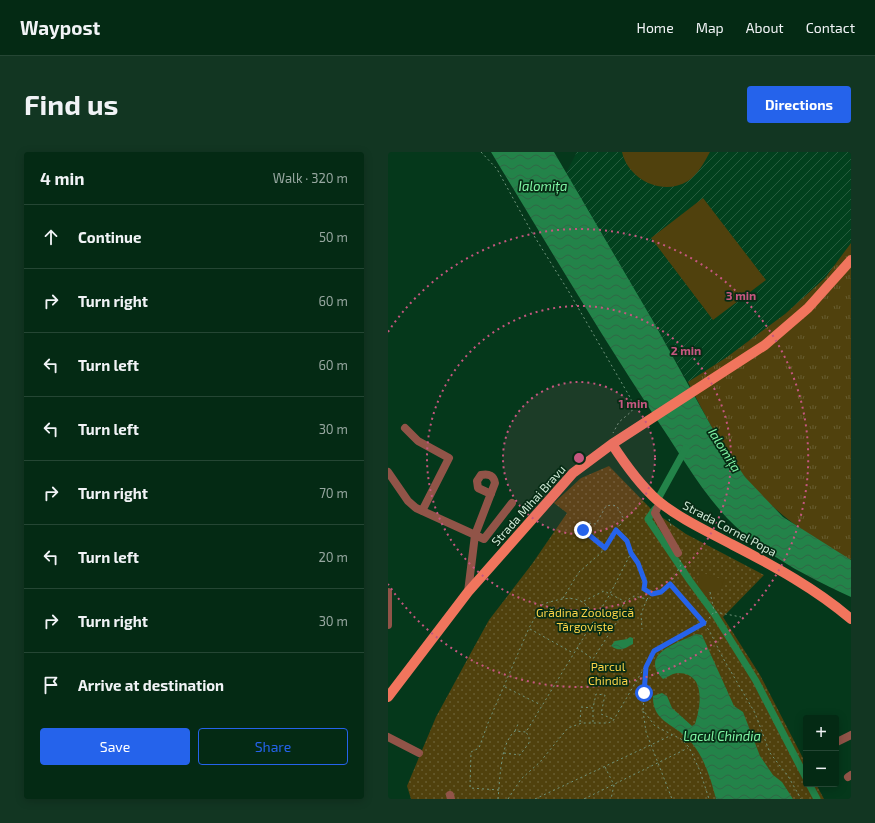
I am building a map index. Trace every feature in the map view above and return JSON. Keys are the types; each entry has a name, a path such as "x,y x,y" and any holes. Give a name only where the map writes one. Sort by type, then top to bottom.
{"main road":[{"name":"Strada Mihai Bravu","path":"389,694 393,684 468,592 573,473 624,435 766,345 820,296 851,260"},
{"path":"592,458 608,451 618,453 619,443 624,435"},
{"name":"Strada Cornel Popa","path":"612,444 635,478 660,502 694,525 791,576 830,602 851,619"}],"street":[{"path":"405,428 418,441 449,458 422,511"},
{"path":"388,472 408,501 422,511 484,539 512,503"},
{"path":"468,592 475,535 491,494"},
{"path":"660,502 655,513 678,553"},
{"path":"388,592 388,625"},
{"path":"839,741 851,735"},
{"path":"388,737 419,752"}],"path":[{"path":"481,152 497,168 531,231 569,292 631,399 632,411 615,427 612,444"},
{"path":"563,598 579,572 605,548 624,520 617,506 612,504 606,506 596,524 585,523 582,526 583,530 605,548"},
{"path":"616,530 627,541 631,553 644,576 644,589 652,594"},
{"path":"526,732 610,594 631,553"},
{"path":"642,629 641,614 647,599 652,594 661,592 670,584 681,565"},
{"path":"670,584 704,623 755,713 770,753 788,776 800,799"},
{"path":"499,790 470,788 471,752 479,748 488,723 529,628 544,604 563,598 583,601 604,591 624,602"},
{"path":"710,592 714,612"},
{"path":"576,648 593,659 618,620 624,602 634,596 647,599"},
{"path":"583,601 591,609 595,619"},
{"path":"508,799 521,779 540,762 568,728 580,723 608,723 614,719 646,667 654,651 704,623 714,612"},
{"path":"714,612 741,617"},
{"path":"529,628 573,653"},
{"path":"646,667 643,710 646,732 672,799"},
{"path":"504,686 542,706"},
{"path":"593,723 593,708 596,694 605,695 601,714 614,719"},
{"path":"580,723 581,707 593,708"},
{"path":"643,710 655,726 681,739 689,747 700,771 709,799"},
{"path":"498,799 504,753 509,736 515,731 518,724"},
{"path":"515,731 526,732"},
{"path":"504,753 520,755 524,751 529,737 526,732"},
{"path":"535,799 673,735"},
{"path":"584,799 689,747"},
{"path":"605,767 614,785 611,799"}],"shaded area":[{"path":"577,152 851,152 851,243 825,278 785,314 727,357 688,382 566,173"}],"green space":[{"path":"622,152 710,152 692,178 678,185 668,187 648,183 639,177 625,162"},
{"path":"703,198 766,280 713,320 651,238"},
{"path":"851,243 851,560 822,544 781,514 746,479 729,456 707,420 688,382 727,357 785,314 825,278"},
{"name":"Parcul Chindia","path":"609,466 653,511 686,534 764,575 723,617 760,675 803,758 803,787 818,787 824,799 411,799 407,786 436,717 489,620 532,564 567,513 554,503 581,478"},
{"path":"700,572 724,580 719,593 709,594 697,586"}],"water":[{"name":"Ialomița","path":"491,152 554,152 653,321 715,433 745,477 783,517 851,560 851,597 801,572 770,553 740,531 707,494 634,384"},
{"name":"Lacul Chindia","path":"696,634 702,635 734,706 743,712 760,756 773,775 782,782 793,799 716,799 712,784 700,754 696,748 685,736 661,718 656,712 653,696 662,693 667,696 672,708 692,726 695,724 700,700 697,684 693,678 687,674 672,674 663,679 657,670 655,663 663,650"},
{"path":"630,637 633,638 633,644 627,647 617,649 611,646 615,641"}],"waterway":[{"path":"659,497 686,448"},
{"path":"655,509 648,519 715,615 756,681 803,772"},
{"path":"811,787 817,799"}],"route":[{"path":"583,530 605,548 616,530 627,541 631,553 638,563 644,576 644,589 652,594 661,592 670,584 704,623 654,651 646,667 644,693"}],"park label":[{"name":"Grădina Zoologică Târgoviște","path":"585,619"}]}
